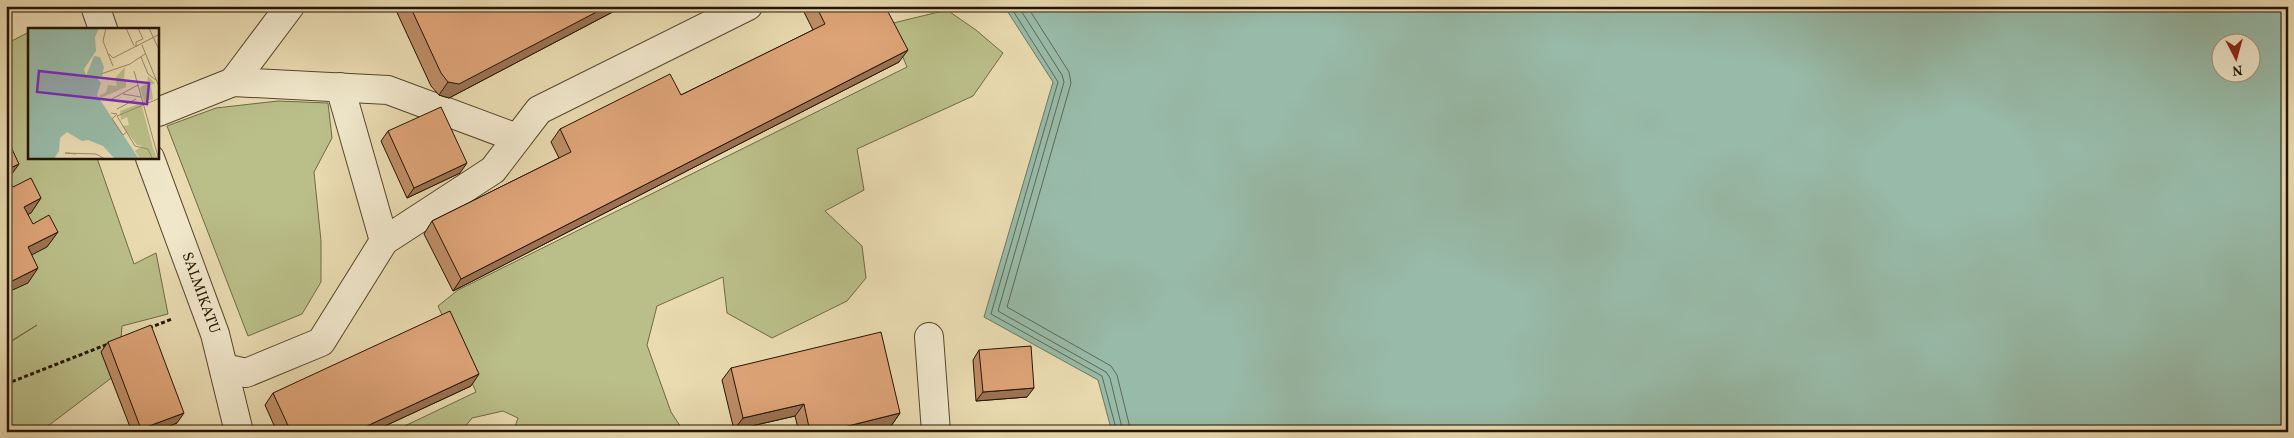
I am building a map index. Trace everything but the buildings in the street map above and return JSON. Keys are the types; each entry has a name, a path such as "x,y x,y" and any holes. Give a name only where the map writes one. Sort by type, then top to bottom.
{"street":[{"path":"95,6 103,28"},
{"path":"233,82 290,6"},
{"path":"224,368 246,372 321,342 384,242 493,170 539,110 748,6"},
{"path":"159,112 233,82 388,90 517,138"},
{"path":"340,88 384,242"},
{"name":"SALMIKATU","path":"150,159 215,334 239,432"},
{"path":"928,338 936,432"}],"path":[{"path":"146,330 172,319"},
{"path":"6,384 111,343"}],"green space":[{"path":"947,10 976,30 1003,53 973,96 857,149 864,190 825,211 862,246 866,278 847,301 772,338 727,313 723,277 657,306 647,345 671,412 684,432 513,432 518,418 503,411 472,418 461,432 392,432 476,392 438,306 458,290 907,67 889,24"},
{"path":"28,33 28,159 97,159 134,264 156,253 168,314 122,326 118,373 40,432 6,432 6,345 37,325 6,344 6,44"},
{"path":"278,101 328,103 332,138 314,172 321,241 321,282 302,314 248,336 167,126 216,108"}],"water":[{"path":"1004,6 2288,6 2288,432 1112,432 1098,380 984,317 1053,82"}]}
